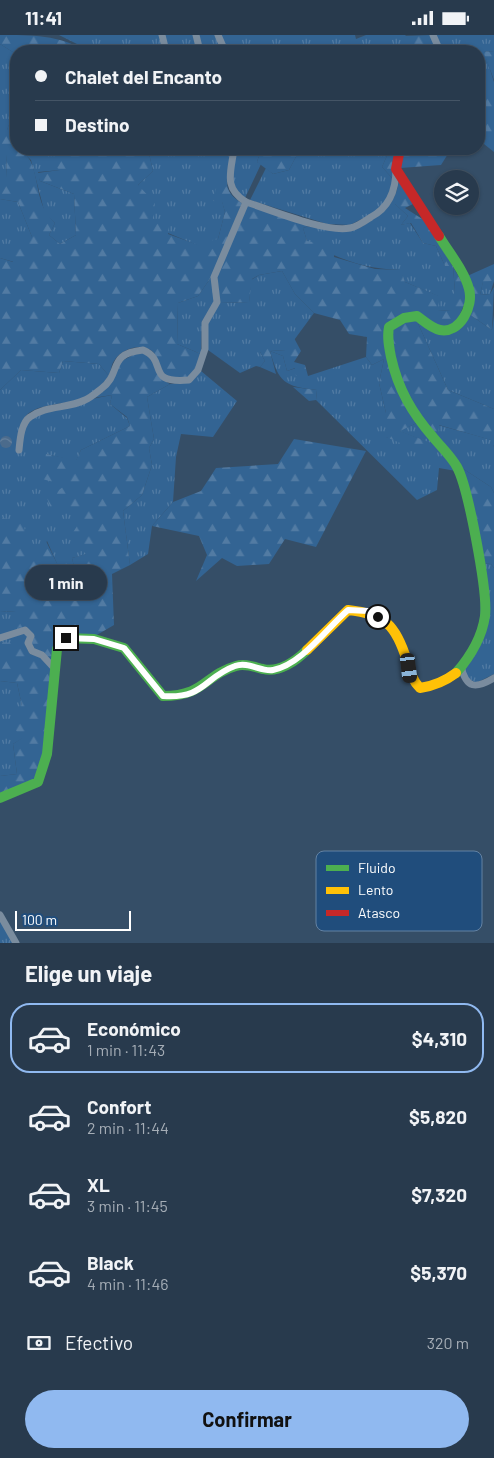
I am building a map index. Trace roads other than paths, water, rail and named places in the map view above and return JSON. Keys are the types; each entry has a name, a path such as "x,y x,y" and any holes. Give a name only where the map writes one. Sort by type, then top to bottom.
{"street":[{"path":"233,155 230,186 235,195 246,201 326,227 351,228 376,215 390,200 396,186 396,169 399,155"},
{"path":"0,798 38,782 47,754 57,649 66,638 94,639 124,648 163,696 192,694 236,665 245,664 272,670 296,661 348,610 368,611 389,622 398,635 410,679 420,689 431,689 448,679 461,666 477,643 486,613 467,496 459,469 407,406 396,382 386,336 389,327 404,317 417,316 439,330 448,331 457,326 466,311 470,290 465,277 396,169"},
{"path":"19,450 22,431 28,418 46,409 85,400 104,387 112,378 117,360 123,355 143,350 154,358 162,377 172,381 189,380 198,370 205,349 205,323 217,303 214,277 246,201"},
{"path":"0,638 24,630 31,637 28,643 32,651 42,655 54,668"},
{"path":"461,666 465,679 470,684 477,686 494,677"},
{"path":"0,915 16,943"}],"water":[{"path":"4,436 8,436 12,442 8,448 4,448 0,444 0,440"}]}
